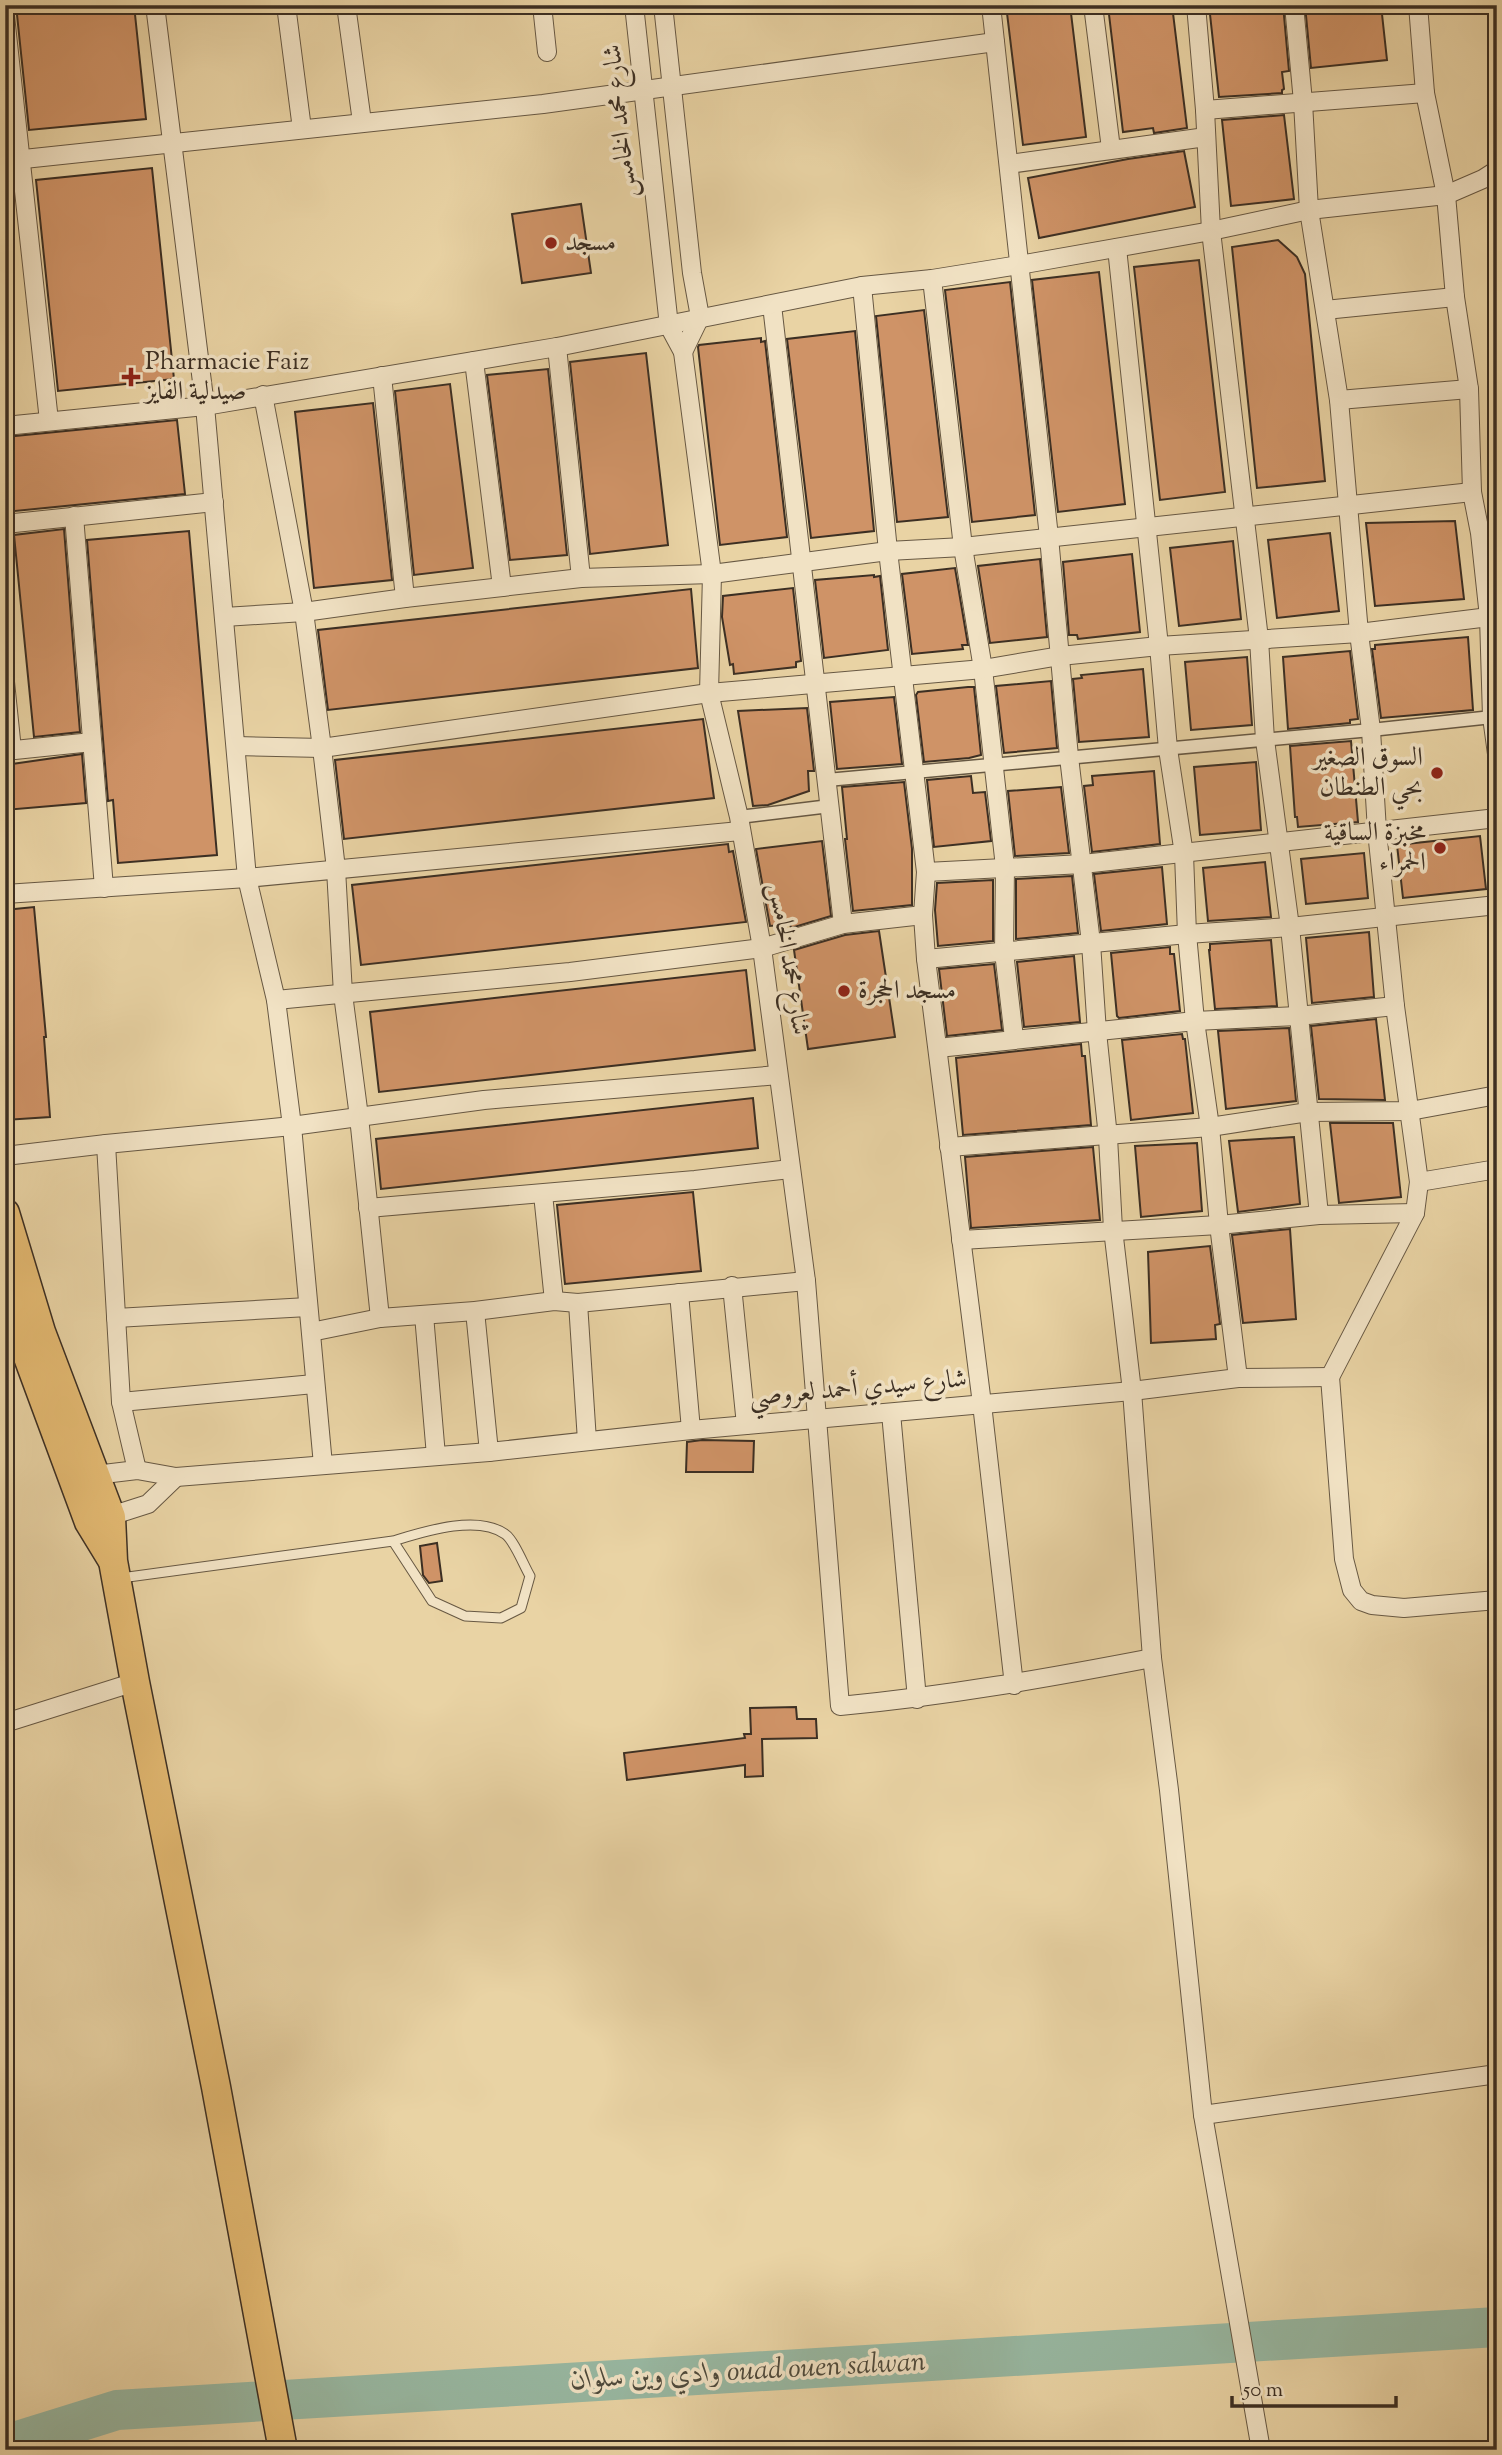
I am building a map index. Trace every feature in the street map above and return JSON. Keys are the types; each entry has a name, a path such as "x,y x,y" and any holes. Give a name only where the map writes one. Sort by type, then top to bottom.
{"main road":[{"path":"5,1213 84,1477"},
{"path":"5,1294 84,1477 100,1519 114,1570 216,2087 283,2450"}],"street":[{"path":"155,5 205,406 247,878 276,1000 292,1126 323,1465"},
{"path":"286,5 302,129"},
{"path":"346,5 362,122"},
{"path":"542,5 547,52"},
{"name":"شارع محمد الخامس","path":"634,5 669,326 683,352 712,574 709,694 739,824 762,948 806,1281 840,1706 917,1699"},
{"path":"663,5 692,273 700,317 683,352"},
{"path":"991,5 1049,537 1069,757 1091,943 1113,1229 1132,1391 1152,1658 1169,1790 1203,2115 1261,2450"},
{"path":"1093,5 1111,149"},
{"path":"1196,5 1205,110 1210,231 1259,639 1265,740 1290,927 1319,1215"},
{"path":"1294,5 1309,210 1339,400 1359,633 1371,730 1377,831 1395,1006 1419,1182 1415,1213 1330,1377 1344,1559 1352,1590 1361,1601 1372,1605 1404,1608 1497,1600"},
{"path":"1418,5 1425,93 1446,195 1455,297 1469,389 1472,492 1489,529 1492,717 1497,754"},
{"path":"5,16 13,160 48,421"},
{"path":"13,160 542,104 995,42"},
{"path":"1205,110 1425,93"},
{"path":"1009,164 1206,137"},
{"path":"5,426 205,406 558,347 862,286 932,279 1019,265 1210,231 1309,210 1446,195 1497,170"},
{"path":"1117,248 1168,749 1184,854 1187,934 1195,1021 1210,1127 1238,1378"},
{"path":"932,279 963,547 983,669 1005,867 1004,952 1014,1038"},
{"path":"862,286 888,551 926,872 923,915 926,959 1014,1685"},
{"path":"1325,310 1455,297"},
{"path":"772,305 843,924"},
{"path":"558,347 581,578"},
{"path":"474,361 502,587"},
{"path":"382,376 405,598"},
{"path":"1339,400 1469,389"},
{"path":"263,395 304,612 322,748 337,869 344,995 380,1318"},
{"path":"224,617 304,612 581,578 712,574 888,551 963,547 1472,492"},
{"path":"5,524 214,502"},
{"path":"74,516 104,888"},
{"path":"236,746 322,748 709,694 983,669 1060,656 1159,646 1359,633 1489,617"},
{"path":"5,682 9,751 92,742"},
{"path":"827,780 1492,717"},
{"path":"5,894 247,878 337,869 739,824 830,806"},
{"path":"926,872 1083,864 1497,818"},
{"path":"926,959 1387,918 1497,905"},
{"path":"276,1000 570,972 762,948 843,924 923,915"},
{"path":"938,1048 1195,1021 1298,1016 1395,1006"},
{"path":"5,1156 106,1143 292,1126 484,1100 778,1075"},
{"path":"949,1147 1108,1137 1210,1127 1308,1112 1410,1111 1497,1095"},
{"path":"106,1143 121,1402 137,1470"},
{"path":"368,1208 454,1199 543,1194 790,1169"},
{"path":"1419,1182 1497,1169"},
{"path":"543,1194 554,1301"},
{"path":"961,1240 1319,1215 1415,1213"},
{"path":"311,1332 380,1318 475,1311 554,1301 578,1303 732,1286 806,1281"},
{"path":"732,1286 746,1425"},
{"path":"679,1293 691,1430"},
{"path":"578,1303 587,1441"},
{"path":"116,1318 308,1307"},
{"path":"475,1311 489,1451"},
{"path":"424,1315 436,1456"},
{"name":"شارع سيدي أحمد لعروصي","path":"84,1477 137,1470 176,1478 1132,1391 1238,1378 1330,1377"},
{"path":"121,1402 314,1384"},
{"path":"891,1413 917,1699 1014,1685 1152,1658"},
{"path":"100,1519 148,1504 176,1478"},
{"path":"5,1723 135,1682"},
{"path":"1203,2115 1497,2074"}],"lane":[{"path":"114,1570 393,1541 437,1528 486,1525 507,1535 530,1576 521,1608 501,1618 465,1616 432,1601 393,1541"}],"building":[{"path":"16,5 134,5 146,119 29,130"},
{"path":"1070,5 1086,137 1023,145 1007,13"},
{"path":"1172,5 1187,128 1154,133 1153,128 1123,132 1108,6"},
{"path":"1209,5 1283,5 1289,71 1282,72 1282,93 1219,97"},
{"path":"1305,5 1381,5 1387,60 1311,68"},
{"path":"1284,115 1294,199 1231,206 1222,120"},
{"path":"1184,151 1195,207 1039,238 1028,178"},
{"path":"152,168 174,379 58,391 36,180"},
{"name":"مسجد","path":"581,204 591,273 522,283 512,214"},
{"path":"1278,240 1297,257 1305,274 1325,481 1257,488 1232,247"},
{"path":"1199,260 1225,492 1160,500 1134,267"},
{"path":"1099,272 1125,504 1058,512 1032,280"},
{"path":"1010,282 1035,515 972,522 945,290"},
{"path":"924,310 948,517 897,522 876,316"},
{"path":"855,331 874,531 811,538 787,339"},
{"path":"761,338 761,342 765,341 787,537 720,545 698,347"},
{"path":"646,353 668,545 590,554 570,362"},
{"path":"548,369 567,555 510,560 487,375"},
{"path":"450,384 473,568 414,575 395,391"},
{"path":"373,403 392,580 314,588 295,412"},
{"path":"177,420 185,494 5,512 5,437"},
{"path":"1455,521 1464,599 1375,606 1366,523"},
{"path":"64,529 80,732 34,737 14,535"},
{"path":"189,531 217,855 118,863 113,800 108,801 87,540"},
{"path":"1330,533 1339,611 1277,618 1268,540"},
{"path":"1233,541 1241,619 1179,626 1170,548"},
{"path":"1132,554 1140,632 1078,639 1077,635 1069,635 1063,562"},
{"path":"1040,559 1047,637 990,643 978,566"},
{"path":"955,568 968,645 962,645 963,649 912,654 902,574"},
{"path":"880,576 888,650 824,658 815,580"},
{"path":"793,588 801,661 796,662 796,667 734,674 722,617 723,596"},
{"path":"691,589 698,668 328,710 318,630"},
{"path":"1468,637 1473,710 1381,718 1372,649 1375,649 1375,645"},
{"path":"1350,651 1358,719 1350,720 1350,723 1288,729 1283,657"},
{"path":"1247,657 1252,725 1191,730 1185,662"},
{"path":"1143,669 1149,737 1079,742 1073,679 1082,678 1081,675"},
{"path":"1051,681 1057,748 1004,753 996,686"},
{"path":"974,687 981,755 924,762 916,695 918,692"},
{"path":"894,697 902,764 837,769 830,702"},
{"path":"807,708 814,771 808,771 809,791 768,805 753,806 738,711"},
{"path":"703,719 714,798 344,839 335,760"},
{"path":"1351,741 1358,822 1298,827 1290,746"},
{"path":"82,754 86,803 5,810 5,765"},
{"path":"1256,762 1261,830 1200,835 1194,767"},
{"path":"1154,771 1160,844 1092,852 1084,786 1093,785 1092,776"},
{"path":"971,776 973,793 985,792 991,841 934,847 927,780"},
{"path":"904,782 912,849 912,905 853,911 842,787"},
{"path":"1061,787 1069,853 1015,856 1008,791"},
{"path":"1480,836 1486,889 1403,898 1397,845"},
{"path":"822,841 831,916 791,928 790,924 770,926 756,849"},
{"path":"728,844 729,852 733,851 746,922 361,965 352,885"},
{"path":"1364,853 1368,898 1306,904 1301,859"},
{"path":"1265,862 1271,917 1208,921 1203,868"},
{"path":"1162,867 1167,924 1101,931 1094,874"},
{"path":"1072,876 1078,933 1016,939 1016,879"},
{"path":"993,880 993,941 938,946 935,910 937,883"},
{"path":"34,907 50,1117 5,1120 5,910"},
{"name":"مسجد الحجرة","path":"879,931 895,1037 808,1049 794,950 845,935"},
{"path":"1369,932 1374,997 1312,1003 1306,938"},
{"path":"1271,940 1277,1006 1215,1009 1210,944"},
{"path":"1170,947 1170,954 1174,954 1180,1011 1119,1018 1111,953"},
{"path":"1074,956 1080,1022 1024,1027 1017,962"},
{"path":"994,964 1002,1030 947,1036 939,969"},
{"path":"746,970 755,1050 379,1092 370,1012"},
{"path":"1376,1019 1385,1100 1319,1099 1311,1026"},
{"path":"1289,1028 1296,1101 1226,1109 1218,1031"},
{"path":"1182,1034 1185,1039 1193,1113 1131,1120 1122,1040"},
{"path":"1081,1044 1082,1056 1085,1056 1091,1125 963,1135 956,1058"},
{"path":"753,1098 758,1148 381,1189 376,1139"},
{"path":"1330,1123 1393,1123 1401,1197 1339,1203"},
{"path":"1294,1137 1300,1204 1238,1212 1229,1141"},
{"path":"1197,1143 1202,1211 1141,1217 1135,1146"},
{"path":"1093,1147 1100,1220 971,1228 965,1157"},
{"path":"693,1192 701,1271 565,1284 557,1205"},
{"path":"1290,1229 1296,1319 1243,1323 1232,1235"},
{"path":"1210,1246 1220,1324 1215,1325 1216,1339 1151,1343 1148,1252"},
{"path":"754,1441 753,1472 686,1472 687,1442"},
{"path":"437,1543 442,1581 429,1583 423,1575 420,1546"},
{"path":"796,1707 797,1719 816,1719 817,1738 762,1739 763,1776 745,1777 745,1765 627,1780 624,1753 745,1738 744,1734 751,1734 750,1708"}],"waterway":[{"name":"وادي وين سلوان ouad ouen salwan","path":"5,2445 117,2410 1497,2327"}],"place":[{"name":"مسجد","path":"551,243"},
{"name":"Pharmacie Faiz صيدلية الفايز","path":"131,377"},
{"name":"السوق الصغير بحي الطنطان","path":"1437,773"},
{"name":"مخبزة الساقية الحمراء","path":"1440,848"},
{"name":"مسجد الحجرة","path":"844,991"}]}
